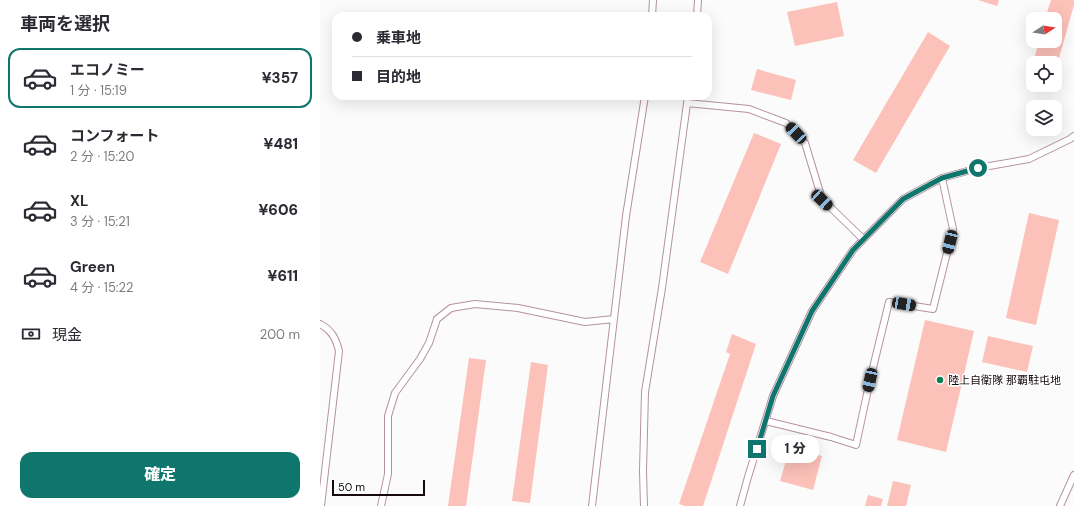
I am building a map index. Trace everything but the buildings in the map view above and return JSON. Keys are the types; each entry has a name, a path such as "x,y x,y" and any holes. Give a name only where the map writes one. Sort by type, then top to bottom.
{"lane":[{"path":"652,12 654,0"},
{"path":"697,12 698,0"},
{"path":"592,506 626,216 644,100"},
{"path":"644,506 643,471 645,392 662,288 688,100"},
{"path":"694,100 749,109 786,123 805,143 822,200 863,239"},
{"path":"740,506 773,396 812,311 853,250 903,199 942,178 978,168 1029,158 1070,140 1074,136"},
{"path":"766,421 831,437 856,445 889,302 933,309 954,229 942,178"},
{"path":"381,506 388,474 388,416 395,393 429,343 437,319 451,308 475,304 518,308 585,322 614,319"},
{"path":"320,324 327,328 336,339 339,352 321,506"},
{"path":"1060,506 1074,475"}],"place":[{"name":"陸上自衛隊 那覇駐屯地","path":"940,380"}],"route":[{"path":"757,449 773,396 812,311 853,250 903,199 942,178 978,168"}]}
